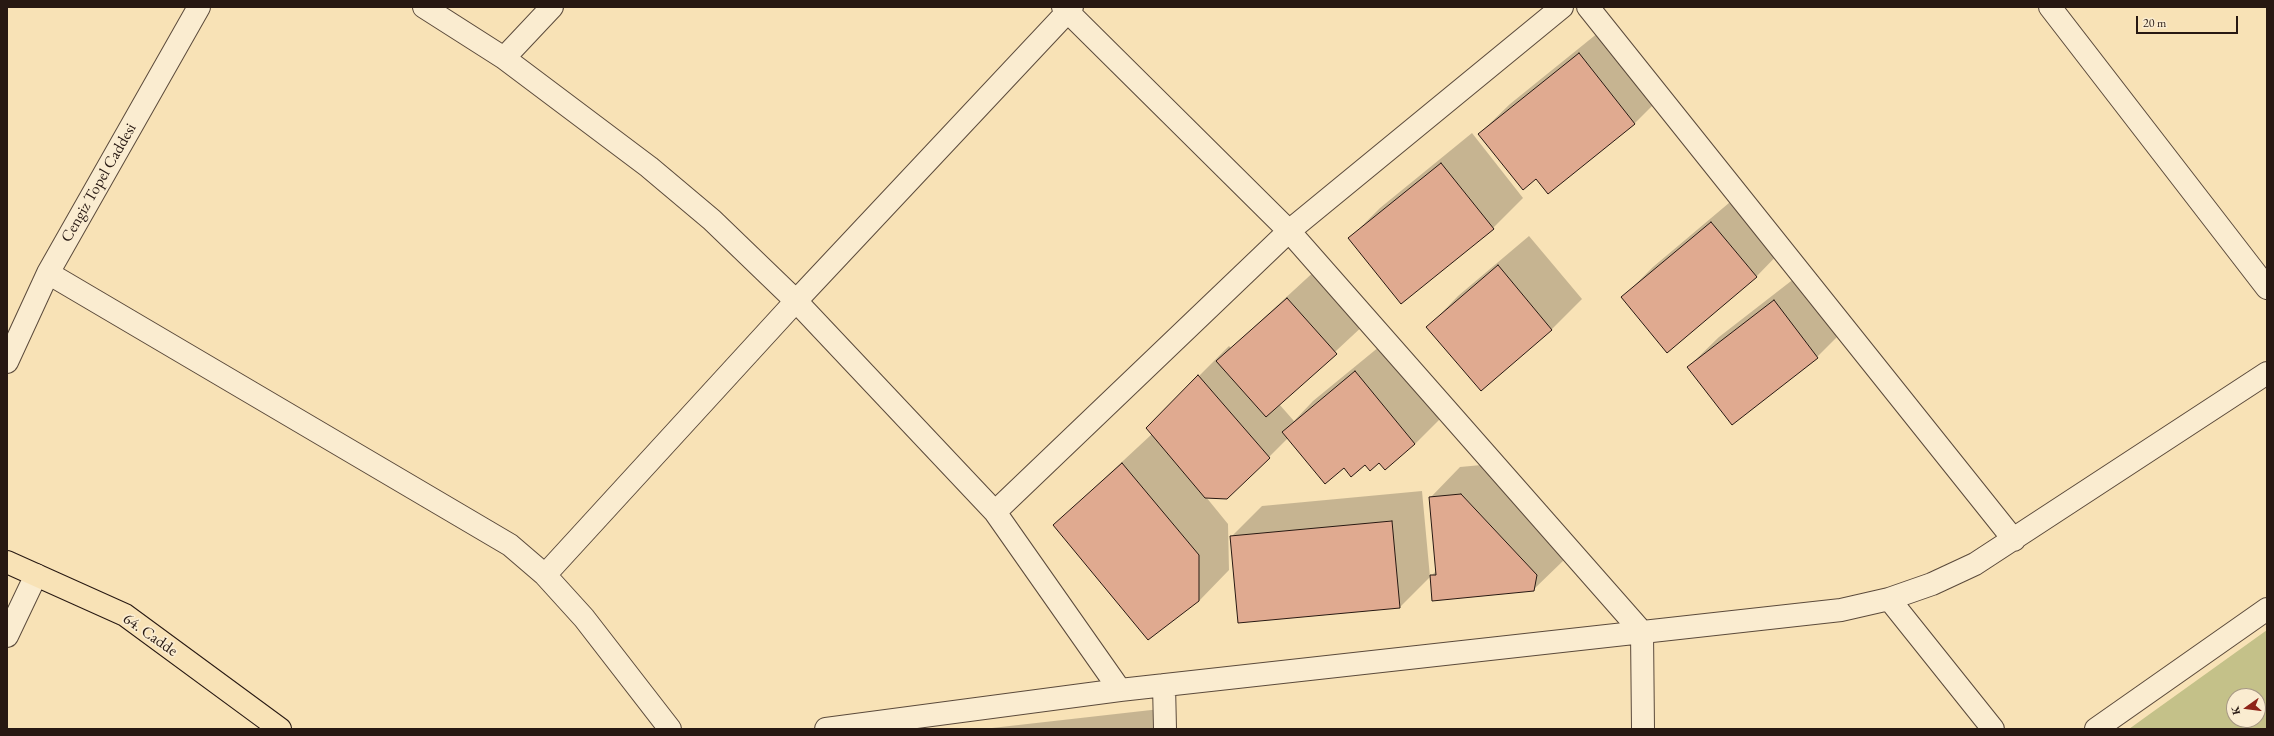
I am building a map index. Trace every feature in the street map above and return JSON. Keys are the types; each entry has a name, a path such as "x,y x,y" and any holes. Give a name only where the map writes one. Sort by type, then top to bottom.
{"main road":[{"name":"64. Cadde","path":"7,562 124,615 280,729"}],"street":[{"name":"Cengiz Topel Caddesi","path":"7,362 48,273 199,7"},
{"path":"424,7 504,58 649,167 712,220 796,301 995,512 1120,690"},
{"path":"504,58 552,7"},
{"path":"995,512 1289,231 1562,7"},
{"path":"1588,7 2014,540"},
{"path":"2050,7 2267,288"},
{"path":"545,575 796,301 1068,8 1289,231 1642,632 1643,729"},
{"path":"48,273 462,515 510,545 545,575 584,618 670,729"},
{"path":"826,729 1120,690 1841,610 1890,599 1932,584 1975,564 2014,540 2267,373"},
{"path":"7,636 36,575"},
{"path":"1890,599 1993,729"},
{"path":"2096,729 2267,609"},
{"path":"1164,685 1165,729"}],"shaded area":[{"path":"2267,630 2267,729 2129,729"}],"building":[{"path":"1579,53 1635,124 1548,194 1536,179 1523,190 1478,134"},
{"path":"1441,163 1494,229 1401,304 1348,238"},
{"path":"1711,222 1757,277 1667,353 1621,297"},
{"path":"1498,265 1552,330 1481,391 1426,327"},
{"path":"1287,298 1337,354 1266,417 1216,361"},
{"path":"1774,300 1818,358 1732,425 1687,367"},
{"path":"1355,371 1415,444 1385,470 1379,463 1370,471 1365,465 1351,477 1344,468 1325,484 1282,432"},
{"path":"1198,375 1270,458 1227,499 1205,498 1146,428"},
{"path":"1122,463 1199,555 1199,601 1148,640 1053,525"},
{"path":"1461,494 1537,575 1534,591 1432,601 1430,575 1436,575 1429,497"},
{"path":"1392,521 1400,608 1238,623 1230,536"}]}
